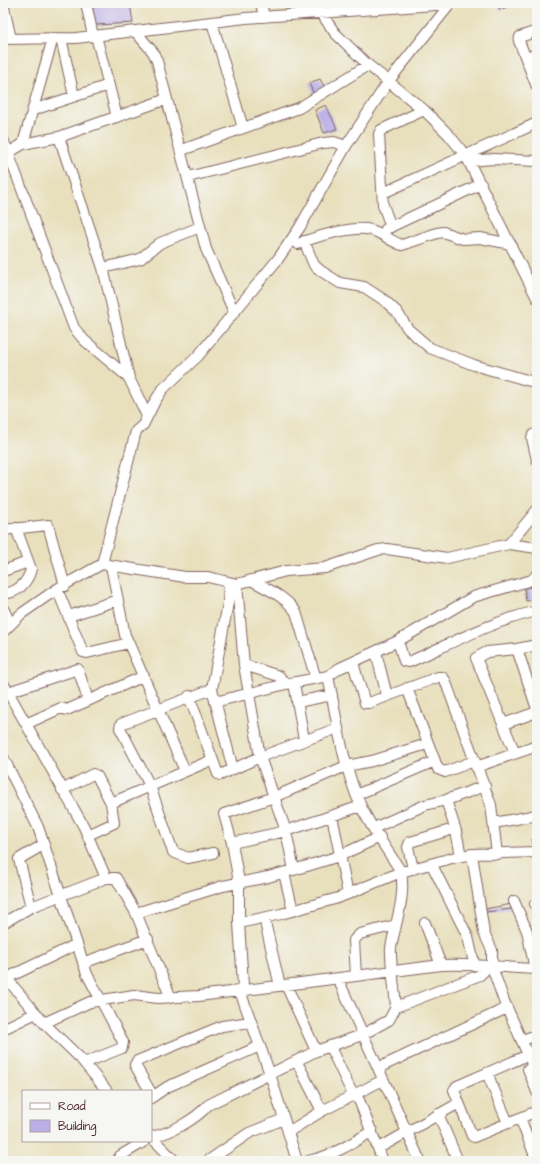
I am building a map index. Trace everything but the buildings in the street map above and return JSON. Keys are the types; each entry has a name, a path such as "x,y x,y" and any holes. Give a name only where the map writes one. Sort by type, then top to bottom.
{"street":[{"path":"3,3 7,39 94,36 264,17 320,8 450,4"},
{"path":"86,3 117,117"},
{"path":"261,3 264,17"},
{"path":"185,771 129,644 118,600 106,565 142,424 163,389 198,356 285,249 300,227 346,146 388,82 450,4"},
{"path":"320,8 335,33 368,65 424,110 449,135 468,158 511,244 533,283 537,298"},
{"path":"212,22 243,128"},
{"path":"135,31 153,52 157,61 182,150 200,227 210,260 234,312"},
{"path":"537,31 519,39 537,87"},
{"path":"57,38 74,96"},
{"path":"23,144 57,38"},
{"path":"526,58 537,54"},
{"path":"182,150 299,108 368,65"},
{"path":"33,110 109,85"},
{"path":"5,154 23,144 59,137 167,99"},
{"path":"391,227 383,205 379,138 381,130 424,110"},
{"path":"383,193 468,158 537,123"},
{"path":"59,137 103,268 129,378 142,424"},
{"path":"3,139 5,154 74,328 95,350 129,378"},
{"path":"188,177 323,143 334,142 346,146"},
{"path":"468,158 537,161"},
{"path":"379,233 481,184"},
{"path":"103,268 140,259 160,243 200,227"},
{"path":"285,249 304,241 350,230 366,229 379,233 402,245 443,232 463,239 480,238 511,244"},
{"path":"304,241 314,265 321,271 340,283 364,287 384,300 397,312 408,329 430,348 474,365 537,383"},
{"path":"537,433 533,434 532,438 537,460"},
{"path":"509,544 537,510"},
{"path":"3,530 48,525 61,587 69,616 84,653 129,644"},
{"path":"3,593 11,594 26,580 31,569 16,528"},
{"path":"3,632 10,623 21,614 61,587 106,565 185,577 208,577 233,583 286,571 325,568 378,550 387,549 447,558 509,544 537,548"},
{"path":"3,571 28,562"},
{"path":"214,702 249,692 328,676 398,641 473,597 532,580 537,574"},
{"path":"251,580 291,604 296,612 316,679"},
{"path":"233,583 244,665 260,757 286,831 294,870"},
{"path":"233,583 228,602 212,689 214,702 233,769"},
{"path":"69,616 118,600"},
{"path":"3,608 10,623"},
{"path":"398,641 404,661 409,662 487,627 523,614 537,611"},
{"path":"515,753 476,658 487,652 537,645"},
{"path":"517,649 537,709"},
{"path":"376,652 387,696"},
{"path":"353,663 365,702 369,703 407,688 442,677 475,764 485,786 494,823 497,854"},
{"path":"244,665 279,676 290,684 297,702 304,740"},
{"path":"8,692 78,669 88,700"},
{"path":"26,724 60,708 66,710 144,676"},
{"path":"152,1137 178,1126 198,1115 208,1105 297,1062 316,1051 362,1035 389,1020 396,1007 391,950 403,892 401,872 361,806 356,795 346,766 328,676"},
{"path":"3,683 88,835 106,878"},
{"path":"407,688 427,744 438,769 445,772 537,746"},
{"path":"212,689 189,696 121,724 120,728 150,786 173,852 188,858 213,853"},
{"path":"297,702 332,695"},
{"path":"189,696 218,775 260,757 338,728"},
{"path":"503,724 537,712"},
{"path":"297,1161 270,1074 240,991 243,985 239,923 239,882 232,843 223,816 224,813 274,797 346,766 372,761 427,744"},
{"path":"3,757 38,827 83,963 124,1045 122,1048 84,1064"},
{"path":"111,803 212,760"},
{"path":"356,795 435,761"},
{"path":"62,790 96,774 111,803 114,821 113,825 88,835"},
{"path":"374,828 425,805 446,800 485,786"},
{"path":"446,800 461,856"},
{"path":"232,843 286,831 361,806"},
{"path":"494,823 537,815"},
{"path":"332,816 348,894"},
{"path":"412,869 408,847 410,842 454,829"},
{"path":"136,913 239,882 284,873 339,856 380,837"},
{"path":"31,907 19,859 43,845"},
{"path":"239,923 293,911 348,894 401,872 432,865 461,856 472,854 537,852"},
{"path":"472,854 484,933 492,950 489,966 528,1055 535,1065 528,1069 537,1092"},
{"path":"432,865 468,937 474,964"},
{"path":"284,873 293,911"},
{"path":"3,923 31,907 106,878 113,877 118,880 136,913 171,998"},
{"path":"44,1023 80,1006 134,995 171,998 283,986 441,965 474,964 536,969 527,931 514,901"},
{"path":"264,918 283,986 316,1051"},
{"path":"425,923 441,965"},
{"path":"356,976 354,940 356,937 360,934 396,925"},
{"path":"83,963 148,939"},
{"path":"76,944 5,976 36,1014 84,1064 106,1090"},
{"path":"396,1007 480,975 489,966"},
{"path":"338,979 420,1161"},
{"path":"378,1068 507,1008"},
{"path":"3,1028 36,1014"},
{"path":"148,1090 135,1065 137,1061 210,1030 222,1026 251,1022"},
{"path":"522,1040 537,1035"},
{"path":"152,1095 260,1046"},
{"path":"330,1047 353,1095 359,1100 383,1161"},
{"path":"528,1055 455,1088 459,1103 472,1136 478,1137 537,1111"},
{"path":"297,1062 322,1111"},
{"path":"487,1073 508,1123"},
{"path":"288,1132 322,1111 383,1080"},
{"path":"379,1148 459,1103"},
{"path":"438,1114 458,1161"},
{"path":"520,1118 535,1156 531,1161"},
{"path":"208,1161 249,1133 284,1119"},
{"path":"308,1161 321,1158 338,1151 372,1131"},
{"path":"152,1138 175,1161"},
{"path":"118,1161 120,1156 143,1142"}]}
